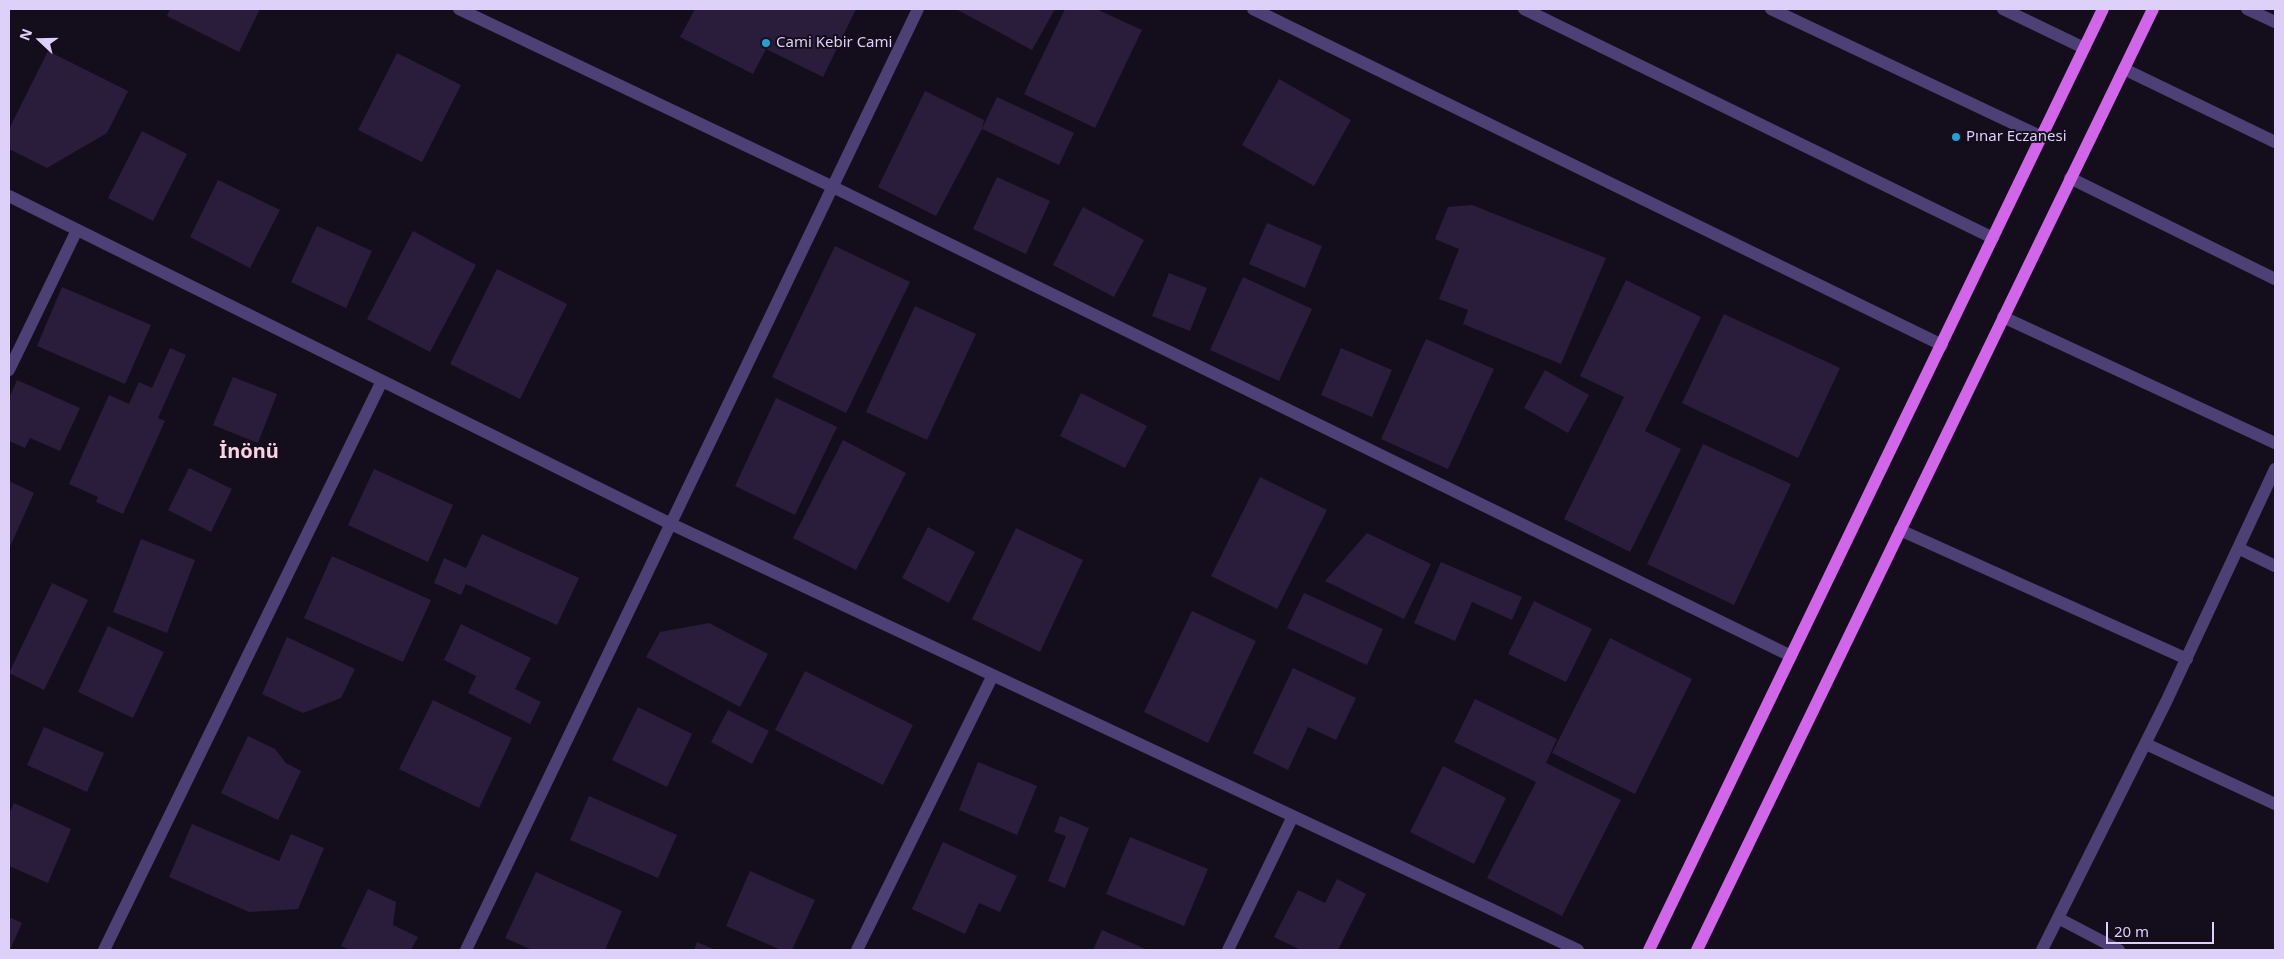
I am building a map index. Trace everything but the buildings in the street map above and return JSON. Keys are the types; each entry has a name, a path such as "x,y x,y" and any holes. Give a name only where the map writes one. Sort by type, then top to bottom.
{"main road":[{"path":"1648,950 2103,9"},
{"path":"1697,950 2153,9"}],"street":[{"path":"459,9 833,187 1791,656"},
{"path":"466,950 918,9"},
{"path":"1253,9 1942,345"},
{"path":"1524,9 1993,238"},
{"path":"1771,9 2042,138"},
{"path":"2002,9 2084,48"},
{"path":"2247,9 2275,22"},
{"path":"2124,69 2275,142"},
{"path":"2070,178 2275,279"},
{"path":"9,196 671,524 1578,950"},
{"path":"9,370 77,230"},
{"path":"2003,317 2275,443"},
{"path":"104,950 382,381"},
{"path":"2042,950 2146,744 2275,469"},
{"path":"1900,530 2187,659"},
{"path":"2238,548 2275,566"},
{"path":"857,950 992,675"},
{"path":"2146,744 2275,804"},
{"path":"1228,950 1293,816"},
{"path":"2058,918 2120,950"}],"place":[{"name":"Cami Kebir Cami","path":"766,43"},
{"name":"Pınar Eczanesi","path":"1956,137"}],"district":[{"name":"İnönü","path":"249,452"}]}
